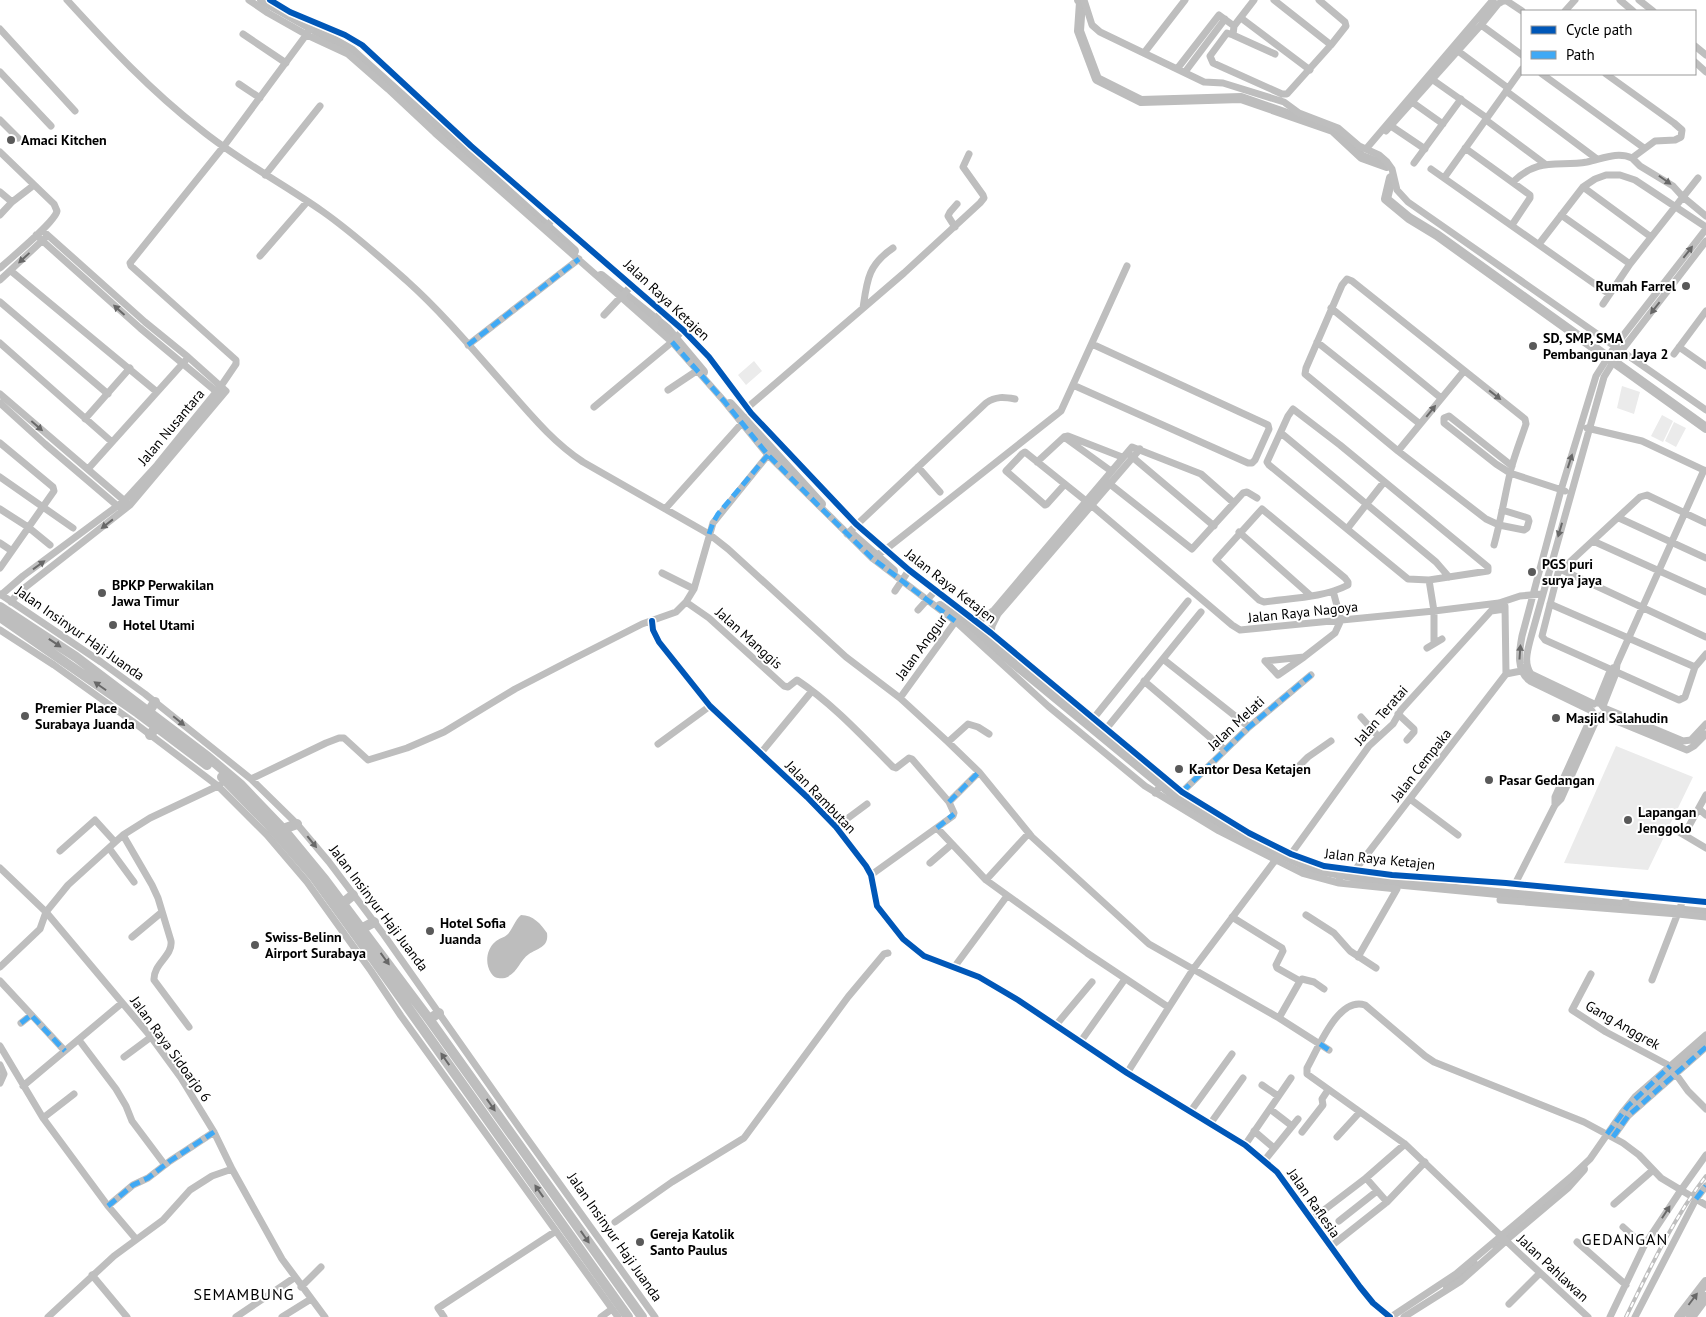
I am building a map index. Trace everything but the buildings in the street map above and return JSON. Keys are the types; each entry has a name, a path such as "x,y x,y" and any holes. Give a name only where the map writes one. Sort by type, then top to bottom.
{"highway":[{"name":"Jalan Insinyur Haji Juanda","path":"0,607 33,622 152,706 206,760 222,783 267,823 628,1317"},
{"name":"Jalan Insinyur Haji Juanda","path":"0,617 153,731 206,760 240,784 283,829 363,928 429,1019 481,1082 642,1317"},
{"path":"283,829 297,824"},
{"path":"343,903 353,895"},
{"path":"363,928 374,922"},
{"path":"429,1019 439,1012"},
{"path":"1679,1317 1706,1282"},
{"path":"1691,1317 1706,1297"}],"street":[{"path":"68,0 149,86 202,131 351,233 409,282 543,429 566,451 709,534 846,656 900,698 979,772 1029,833 1149,944 1279,1018 1329,1050"},
{"path":"249,0 268,13 311,29"},
{"path":"270,0 290,12 348,54 579,259 626,291 657,318 724,401 746,416 768,455 796,474 878,555 932,595 1048,706 1156,792 1219,831 1279,855 1302,873 1393,883 1358,956"},
{"path":"1084,0 1095,29 1204,82 1223,83 1284,102 1300,113 1338,128 1359,146 1379,155 1392,169 1397,190 1408,202 1706,410"},
{"path":"1144,53 1185,0"},
{"path":"1233,35 1234,26 1254,0"},
{"path":"1274,0 1331,45"},
{"path":"1275,54 1226,33 1210,56 1213,63 1282,94 1287,94 1310,70 1346,26 1345,22 1319,0"},
{"path":"1366,149 1492,0"},
{"path":"1566,10 1575,0"},
{"path":"1620,0 1632,10"},
{"path":"1639,0 1652,10"},
{"path":"1425,149 1389,128 1481,25 1496,5 1503,1 1521,10"},
{"path":"1177,69 1222,17"},
{"path":"1222,17 1234,26"},
{"path":"1185,72 1222,17"},
{"path":"1241,18 1310,70"},
{"path":"1481,25 1521,54"},
{"path":"224,146 311,29"},
{"name":"Jalan Raya Ketajen","path":"311,29 345,35 362,45 553,219 626,291 657,318 682,332 709,357 746,416 796,474 878,555 932,595 978,622 1165,780 1279,855 1290,854 1340,876 1355,870 1393,883 1516,884 1706,902"},
{"path":"0,30 75,111"},
{"path":"244,34 286,63"},
{"path":"1696,47 1706,56"},
{"path":"1458,51 1598,159"},
{"path":"1696,63 1706,72"},
{"path":"1444,178 1521,70"},
{"path":"0,72 50,126"},
{"path":"1543,75 1644,148"},
{"path":"1607,75 1682,130 1681,136 1677,140 1656,141 1632,158"},
{"path":"1433,80 1545,164"},
{"path":"239,84 260,98"},
{"path":"1414,163 1461,100"},
{"path":"1412,102 1443,124"},
{"path":"265,175 320,106"},
{"path":"0,120 18,138"},
{"name":"Jalan Nusantara","path":"11,602 18,593 127,503 220,392 236,364 236,360 131,266 130,263 224,146"},
{"path":"1466,148 1531,196 1512,225"},
{"path":"0,152 54,204 57,211 56,216 42,234 1,265"},
{"path":"665,509 746,416 863,308 978,206 984,198 963,167 969,154"},
{"path":"1513,182 1525,172 1545,164 1584,162 1621,155 1632,158 1643,168 1673,186 1706,216"},
{"path":"1635,180 1643,168"},
{"path":"1431,169 1609,294"},
{"path":"1539,244 1583,186 1606,175 1620,175 1635,180 1706,228 1615,346 1612,358"},
{"path":"1603,304 1630,264 1698,178"},
{"path":"0,215 12,202 34,185"},
{"path":"1583,186 1651,237"},
{"path":"0,192 12,202"},
{"path":"260,256 307,202"},
{"path":"955,227 948,216 957,204"},
{"path":"1561,215 1630,264"},
{"path":"546,228 553,219"},
{"path":"42,234 188,357 220,392"},
{"path":"0,280 42,241 42,234"},
{"path":"42,241 140,328 220,392"},
{"path":"1706,241 1622,350 1612,358 1594,383 1561,490 1521,641 1519,661 1521,672 1530,681 1551,688 1666,738 1688,750 1706,734"},
{"path":"863,308 872,267 884,254 893,248"},
{"path":"468,345 579,259"},
{"path":"878,555 1061,411 1127,266"},
{"path":"11,270 157,392"},
{"path":"1494,545 1499,525 1502,510 1511,469 1526,424 1525,419 1350,278 1347,278 1331,308 1306,368 1306,375 1398,451 1486,519 1499,525 1524,530 1527,527 1529,521 1526,517 1502,510"},
{"path":"604,315 626,291"},
{"path":"0,302 108,394"},
{"path":"1331,308 1441,398"},
{"path":"1674,354 1705,315"},
{"path":"140,328 145,322"},
{"path":"594,408 682,332"},
{"path":"1317,342 1420,424"},
{"path":"0,344 112,442"},
{"path":"1074,385 1249,463 1255,461 1266,437 1269,428 1267,424 1092,344"},
{"path":"1679,347 1706,366"},
{"path":"88,469 188,357"},
{"path":"1551,688 1533,675 1527,666 1528,651 1607,365"},
{"path":"86,419 130,368"},
{"path":"668,390 698,370"},
{"path":"1398,451 1464,371"},
{"path":"1594,383 1601,387"},
{"path":"0,394 127,503"},
{"path":"851,530 988,402 1000,397 1015,399"},
{"path":"0,403 120,509"},
{"path":"1294,409 1384,482 1488,567 1489,570 1485,573 1429,580 1410,580 1268,464 1268,461 1289,414 1294,409"},
{"path":"1511,469 1501,457 1448,416 1444,418 1443,422 1452,430 1496,464 1571,493"},
{"path":"1452,430 1457,423"},
{"path":"1516,884 1555,805 1554,798 1598,709 1658,571 1705,470 1642,441 1581,426"},
{"path":"1281,433 1436,562 1449,577"},
{"path":"1065,484 1045,505 1006,470 1024,452 1037,462 1064,437 1071,436 1127,456 1214,526"},
{"path":"1064,437 1111,471"},
{"path":"45,444 51,438"},
{"path":"0,443 53,487 54,492 0,568"},
{"path":"1107,482 1111,471 1127,456 1140,449 1201,474 1234,503"},
{"path":"251,779 326,743 341,738 355,747 366,759 373,759 407,748 444,732 515,689 642,624 676,612 686,602 694,589 709,534 718,514 768,455"},
{"path":"978,622 996,612 1127,456"},
{"path":"1496,464 1501,457"},
{"name":"Jalan Raya Nagoya","path":"1037,462 1089,503 1238,630 1245,631 1506,605 1520,596 1542,598"},
{"path":"918,467 940,492"},
{"path":"0,477 73,528"},
{"path":"1107,482 1192,549 1245,492 1258,498"},
{"path":"1347,529 1384,482"},
{"path":"1706,523 1645,495 1636,500 1562,570 1556,578 1542,635 1543,639 1679,700 1684,697 1695,668 1706,654"},
{"path":"0,509 28,527 50,546"},
{"name":"Jalan Nusantara","path":"0,595 23,576 120,509"},
{"path":"1263,509 1347,580 1347,586 1332,592 1264,602 1259,600 1216,560 1263,509"},
{"path":"1619,518 1706,558"},
{"path":"1240,532 1310,596"},
{"path":"1592,541 1706,592"},
{"path":"0,543 12,551"},
{"path":"1562,570 1706,636"},
{"path":"662,573 694,589"},
{"path":"895,591 905,576"},
{"path":"1429,580 1434,611 1434,642"},
{"path":"1304,657 1264,662 1278,675 1304,657 1335,633 1341,620 1332,592"},
{"name":"Jalan Insinyur Haji Juanda","path":"0,595 11,602 33,622"},
{"path":"918,610 932,595"},
{"path":"1093,719 1188,601"},
{"name":"Jalan Manggis","path":"686,602 710,618 784,686 788,687 795,681 798,681 812,691"},
{"path":"1550,604 1695,668"},
{"path":"1506,605 1506,674 1521,672"},
{"name":"Jalan Teratai","path":"1290,854 1368,746 1393,724 1398,714 1491,611 1506,605"},
{"name":"Jalan Anggur","path":"900,698 963,612"},
{"path":"991,633 996,612"},
{"path":"1106,729 1201,612"},
{"name":"Jalan Rambutan","path":"652,621 653,630 659,642 710,706 807,797 836,827 863,860 871,875 877,906 895,931 924,956 979,977 1081,1041 1127,1073"},
{"name":"Jalan Insinyur Haji Juanda","path":"0,630 153,731 222,783"},
{"path":"1427,648 1434,642 1442,639"},
{"path":"1163,659 1249,727"},
{"name":"Jalan Cempaka","path":"1355,870 1506,674"},
{"name":"Jalan Melati","path":"1182,792 1249,727 1310,675"},
{"path":"1144,681 1225,750"},
{"path":"760,754 812,691 893,767 898,767 908,759 912,759 949,802 954,815 871,875"},
{"name":"Jalan Insinyur Haji Juanda","path":"152,706 251,779 297,824 374,922 439,1012 481,1082 655,1317"},
{"path":"658,744 710,706"},
{"path":"1398,714 1414,729 1414,732 1407,740"},
{"path":"1361,717 1378,736"},
{"path":"948,742 968,724 978,727 989,734"},
{"path":"1666,738 1690,742 1706,724"},
{"path":"1294,771 1308,757 1332,741"},
{"path":"949,802 979,772"},
{"path":"1156,792 1165,780"},
{"path":"0,967 40,929 46,912 78,874 123,835 150,818 222,783"},
{"path":"1684,835 1706,795"},
{"path":"1410,799 1458,835"},
{"path":"836,827 867,804"},
{"path":"1699,809 1706,815"},
{"path":"60,852 95,820 115,842"},
{"path":"1219,831 1225,821"},
{"path":"937,828 986,880 1168,1007"},
{"path":"1674,829 1706,848"},
{"path":"986,880 1029,833"},
{"path":"123,835 152,885 162,912 171,946 156,970 154,977 189,1027"},
{"path":"930,863 952,844"},
{"path":"109,848 134,882"},
{"path":"1127,1073 1194,968 1279,855"},
{"name":"Jalan Raya Sidoarjo 6","path":"0,868 46,912 151,1037 181,1078 214,1132 282,1260 325,1317"},
{"name":"Jalan Insinyur Haji Juanda","path":"310,880 618,1317"},
{"path":"1624,908 1627,895"},
{"path":"954,966 1007,896"},
{"path":"1500,900 1679,912 1706,918"},
{"path":"1652,980 1683,901"},
{"path":"132,936 162,912"},
{"path":"1306,915 1334,933 1341,939 1347,949 1376,968"},
{"path":"1232,917 1282,948 1283,950 1276,967 1300,980 1308,980 1324,988"},
{"path":"615,1222 672,1182 744,1138 848,997 884,954 888,953"},
{"name":"Gang Anggrek","path":"1591,974 1572,1010 1606,1032 1673,1070"},
{"path":"1081,1041 1126,979"},
{"path":"1279,1018 1300,980"},
{"path":"0,981 65,1051"},
{"path":"1056,1025 1092,982"},
{"path":"23,1086 122,1003"},
{"path":"1320,1044 1332,1022 1345,1008 1355,1004 1362,1004 1434,1062 1584,1122 1610,1135 1639,1155 1661,1178 1706,1204"},
{"path":"21,1022 31,1015"},
{"path":"1673,1070 1706,1035"},
{"path":"124,1056 151,1037"},
{"path":"79,1040 116,1089 132,1121 165,1165"},
{"name":"Jalan Pahlawan","path":"1320,1044 1306,1073 1359,1113 1390,1132 1405,1144 1588,1317"},
{"path":"0,1046 43,1118 108,1206 136,1239"},
{"path":"1673,1070 1706,1047"},
{"path":"1190,1112 1232,1054"},
{"path":"0,1065 4,1074 0,1083"},
{"path":"1673,1070 1688,1091 1706,1109"},
{"name":"Jalan Raflesia","path":"1127,1073 1244,1145 1264,1160 1284,1180 1330,1247 1364,1292 1373,1303 1390,1317 1459,1278 1504,1239 1584,1165 1610,1135 1628,1106 1673,1070"},
{"path":"1210,1124 1243,1078"},
{"path":"1244,1145 1291,1078"},
{"path":"1262,1085 1278,1096"},
{"path":"1302,1132 1323,1105 1322,1098 1328,1090"},
{"path":"43,1118 74,1094"},
{"path":"1270,1109 1292,1126"},
{"path":"1337,1137 1359,1113"},
{"path":"1264,1160 1298,1119"},
{"path":"1254,1131 1274,1148"},
{"path":"108,1206 133,1184 148,1178 214,1132"},
{"path":"1311,1220 1366,1178 1405,1144"},
{"path":"1610,1317 1644,1246 1706,1155"},
{"path":"1330,1247 1387,1202 1425,1162"},
{"path":"48,1317 95,1278 136,1239 163,1220 190,1190 212,1176 232,1169"},
{"path":"1614,1204 1653,1170"},
{"path":"1366,1178 1387,1202"},
{"path":"1635,1317 1696,1199 1706,1186"},
{"path":"1339,1221 1378,1191"},
{"path":"1623,1227 1644,1246"},
{"path":"444,1317 438,1308 556,1231"},
{"path":"1577,1242 1626,1285"},
{"path":"301,1287 321,1267"},
{"path":"1510,1304 1540,1273"},
{"path":"95,1278 127,1317"},
{"path":"236,1317 294,1278"},
{"path":"1404,1317 1459,1278"},
{"path":"282,1317 311,1299"},
{"path":"601,1317 612,1309"}],"shaded area":[{"path":"754,361 762,371 746,385 738,375"},
{"path":"1622,386 1640,392 1634,414 1617,408"},
{"path":"1662,415 1673,421 1663,442 1651,436"},
{"path":"1674,422 1686,428 1676,447 1665,441"},
{"name":"Lapangan Jenggolo","path":"1616,746 1693,777 1648,870 1564,863"},
{"path":"521,915 533,918 539,923 547,933 545,944 529,954 509,976 497,978 492,975 489,969 488,953 495,942 508,934"}],"waterway":[{"path":"262,0 351,50 574,251"},
{"path":"1079,0 1081,2 1079,31 1097,79 1141,101 1241,98 1333,130 1362,157 1387,166"},
{"path":"1391,178 1386,199 1409,218 1437,235 1706,428"},
{"path":"601,276 667,329 703,372"},
{"path":"730,404 821,504"},
{"path":"851,534 893,571"},
{"path":"940,606 976,632 1176,797 1217,822 1310,868 1383,882 1706,913"},
{"path":"1622,1118 1632,1106 1706,1041"},
{"path":"1497,1246 1567,1187 1583,1169"},
{"path":"1448,1287 1474,1265"}],"railway":[{"path":"1626,1317 1653,1262 1683,1209 1706,1176"}],"marked path":[{"path":"468,345 579,259"},
{"path":"672,342 768,455 821,508 872,558 955,621"},
{"path":"709,534 718,514 768,455"},
{"path":"1182,792 1249,727 1311,675"},
{"path":"949,802 979,772"},
{"path":"937,828 954,814"},
{"path":"21,1023 31,1015 65,1051"},
{"path":"1320,1044 1329,1050"},
{"path":"1613,1137 1628,1116 1706,1047"},
{"path":"1607,1134 1628,1106 1670,1066"},
{"path":"108,1206 133,1185 148,1178 214,1132"},
{"path":"1696,1199 1706,1186"}],"cycle path":[{"path":"270,0 290,12 345,35 362,45 471,146 683,330 709,357 751,413 856,524 909,570 991,633 1182,792 1249,833 1291,854 1324,866 1392,875 1506,883 1706,902"},
{"path":"652,621 653,630 659,642 710,706 807,797 836,827 866,866 871,875 877,906 903,939 924,956 979,977 1018,1000 1127,1073 1245,1145 1277,1172 1360,1287 1373,1303 1390,1317"}],"place":[{"name":"Amaci Kitchen","path":"11,140"},
{"name":"Rumah Farrel","path":"1686,286"},
{"name":"SD, SMP, SMA Pembangunan Jaya 2","path":"1533,346"},
{"name":"PGS puri surya jaya","path":"1532,572"},
{"name":"BPKP Perwakilan Jawa Timur","path":"102,593"},
{"name":"Hotel Utami","path":"113,625"},
{"name":"Premier Place Surabaya Juanda","path":"25,716"},
{"name":"Masjid Salahudin","path":"1556,718"},
{"name":"Kantor Desa Ketajen","path":"1179,769"},
{"name":"Pasar Gedangan","path":"1489,780"},
{"name":"Lapangan Jenggolo","path":"1628,820"},
{"name":"Hotel Sofia Juanda","path":"430,931"},
{"name":"Swiss-Belinn Airport Surabaya","path":"255,945"},
{"name":"Gereja Katolik Santo Paulus","path":"640,1242"}],"district":[{"name":"GEDANGAN","path":"1625,1239"},
{"name":"SEMAMBUNG","path":"244,1294"}]}
